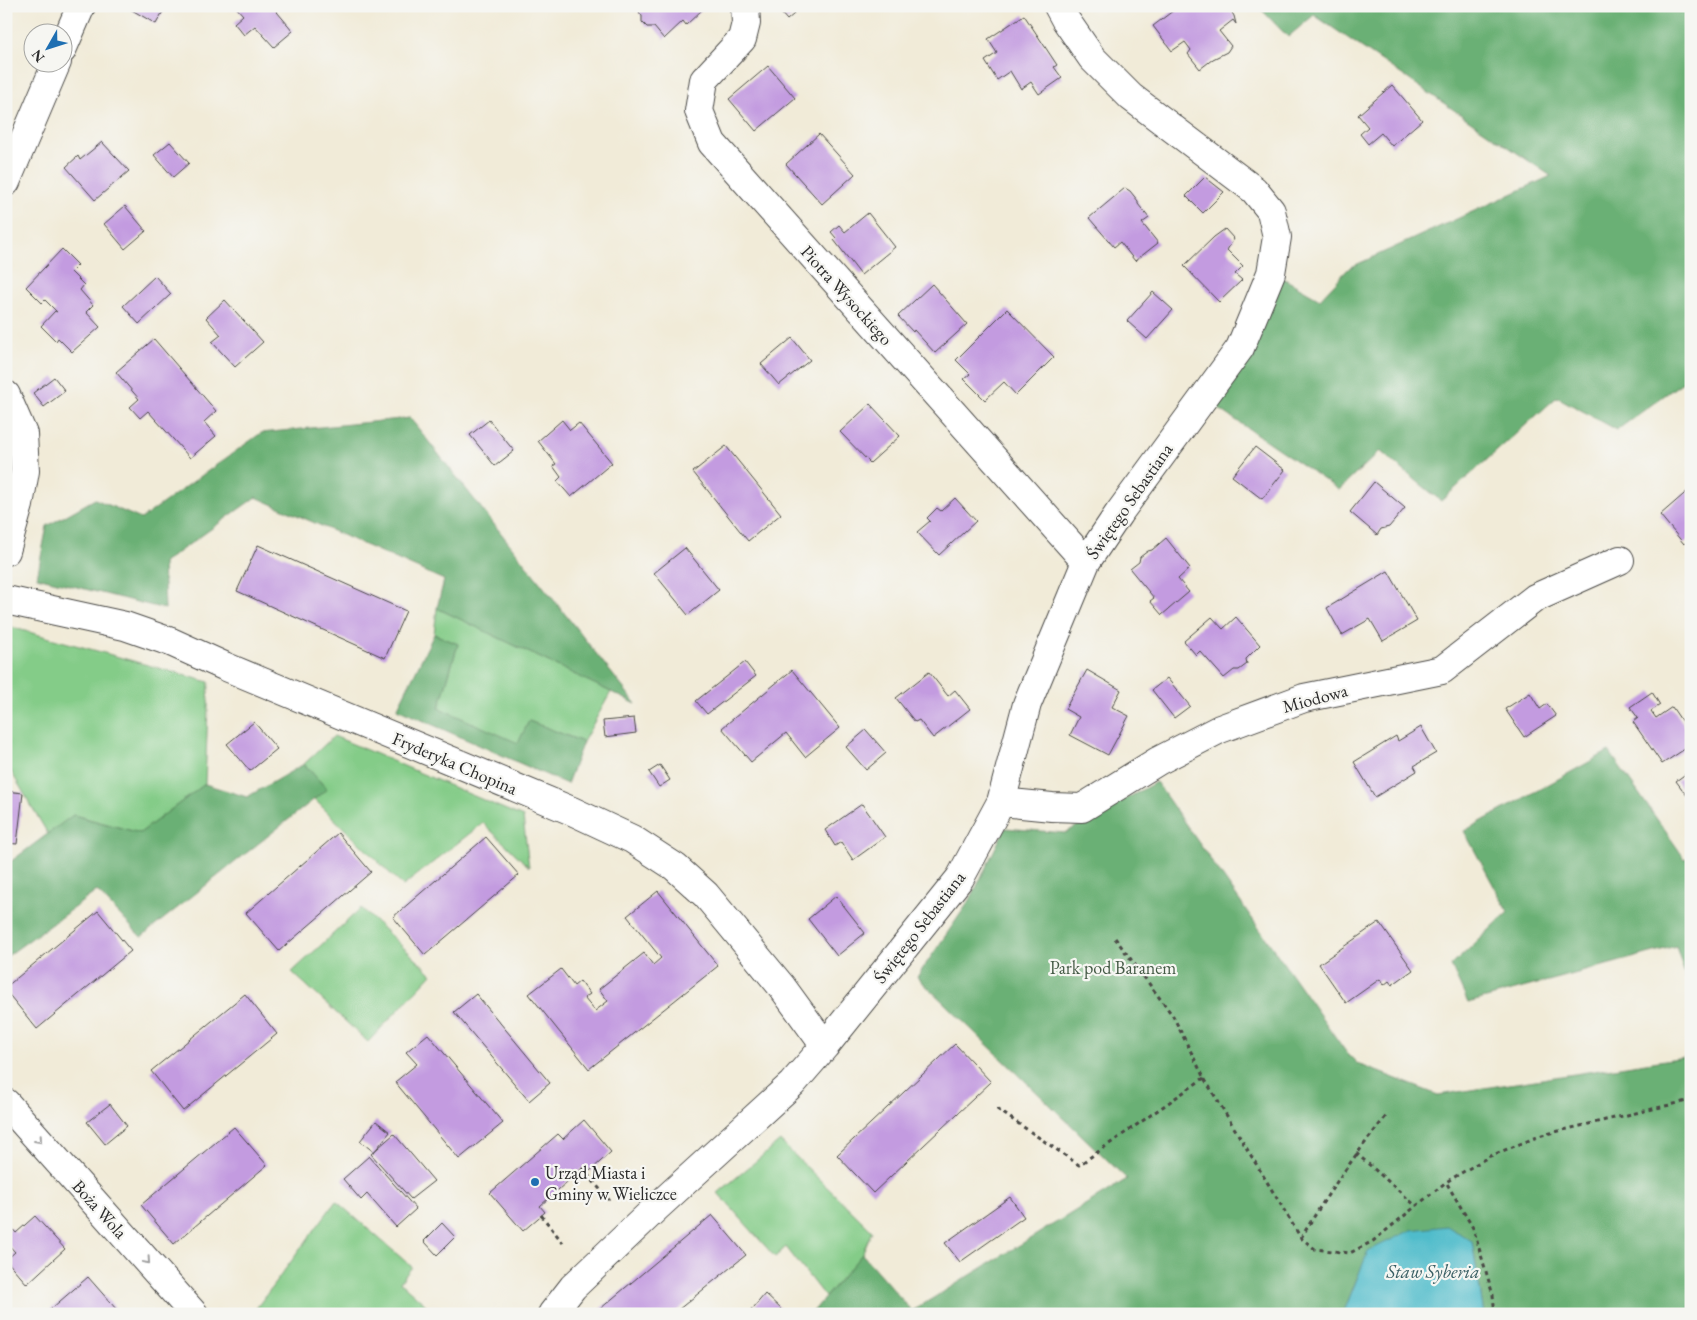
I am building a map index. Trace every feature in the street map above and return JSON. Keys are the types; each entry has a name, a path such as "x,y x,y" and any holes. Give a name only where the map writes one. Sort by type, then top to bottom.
{"street":[{"path":"72,27 81,6"},
{"name":"Piotra Wysockiego","path":"745,6 746,23 742,39 704,80 699,111 712,142 1086,562"},
{"name":"Świętego Sebastiana","path":"552,1314 573,1287 657,1207 792,1084 825,1046 960,878 1001,802 1027,704 1086,562 1118,513 1240,348 1271,274 1277,237 1271,211 1254,190 1131,97 1092,58 1065,20 1058,6"},
{"path":"6,182 53,72"},
{"path":"6,395 23,434 24,471 18,505 6,551"},
{"name":"Miodowa","path":"1001,802 1082,808 1164,758 1220,729 1304,698 1442,670 1535,598 1620,560"},
{"name":"Fryderyka Chopina","path":"6,600 125,626 171,642 224,666 572,811 632,839 675,867 706,895 782,987 825,1046"},
{"name":"Boża Wola","path":"6,1103 194,1314"}],"path":[{"path":"1115,938 1173,1016 1204,1078 1301,1238 1315,1249 1350,1253 1373,1241 1446,1182 1490,1156 1542,1135 1691,1100"},
{"path":"997,1109 1079,1165 1204,1078"},
{"path":"1301,1238 1324,1199 1356,1153 1388,1114"},
{"path":"1356,1153 1416,1206"},
{"path":"582,1168 609,1200"},
{"path":"1446,1182 1473,1228 1493,1296 1495,1314"},
{"path":"540,1216 563,1243"}],"green space":[{"path":"1258,6 1691,6 1691,376 1617,430 1557,397 1441,501 1380,451 1339,490 1215,406 1250,352 1281,277 1320,299 1349,268 1551,176 1314,15 1288,37"},
{"path":"410,418 636,704 437,608 444,580 256,497 163,563 165,609 37,577 47,526 95,499 141,519 261,433"},
{"path":"437,608 611,692 583,742 529,721 518,744 439,708 458,644 434,634"},
{"path":"7,626 209,682 205,784 140,833 74,815 48,834 6,763"},
{"path":"434,634 458,644 439,708 518,743 529,721 583,742 567,784 397,709"},
{"path":"334,736 523,817 529,867 483,823 403,886 314,799 326,788 304,764"},
{"path":"1609,751 1685,859 1691,856 1691,994 1676,946 1468,1003 1451,966 1508,912 1464,831"},
{"path":"304,764 327,789 141,937 97,891 6,957 6,865 73,815 140,833 205,784 247,797"},
{"name":"Park pod Baranem","path":"1156,782 1346,1052 1358,1064 1438,1095 1691,1056 1691,1314 1484,1314 1472,1241 1359,1273 1343,1314 811,1314 862,1254 912,1311 1127,1179 917,977 970,900 1005,828 1065,833"},
{"path":"361,908 432,974 368,1042 292,972"},
{"path":"780,1141 872,1231 862,1254 825,1297 786,1247 775,1257 718,1193"},
{"path":"336,1201 412,1267 400,1282 436,1314 252,1314"}],"water":[{"name":"Staw Syberia","path":"1447,1226 1472,1241 1484,1314 1343,1314 1368,1251 1411,1230"}],"building":[{"path":"125,6 166,6 156,24"},
{"path":"235,6 272,6 293,31 274,47 255,26 244,35 234,23 243,15"},
{"path":"646,6 701,6 703,9 686,25 683,21 664,39 654,27 647,27 642,22 642,16 639,12"},
{"path":"775,6 792,6 790,8 794,14 787,20"},
{"path":"1189,6 1228,6 1236,24 1233,20 1219,31 1231,46 1227,52 1213,59 1200,69 1188,54 1191,50 1185,42 1172,51 1153,26 1178,7 1183,11"},
{"path":"1024,15 1057,65 1054,67 1062,78 1039,94 1031,82 1021,89 1010,71 997,80 985,61 997,53 988,39"},
{"path":"768,66 795,98 756,131 729,99"},
{"path":"1392,85 1422,120 1392,146 1381,133 1368,144 1360,134 1368,127 1358,115"},
{"path":"819,134 855,174 822,204 786,164"},
{"path":"102,142 129,171 95,200 66,167 78,156 80,160"},
{"path":"170,142 189,163 173,177 154,155"},
{"path":"1205,177 1224,192 1203,213 1186,196"},
{"path":"1125,188 1138,201 1138,204 1149,218 1142,223 1158,243 1135,261 1120,242 1114,247 1089,218"},
{"path":"125,206 146,231 125,249 104,224"},
{"path":"868,213 895,247 861,275 834,240 836,238 831,232 839,225 845,232"},
{"path":"1225,229 1234,239 1227,250 1243,266 1235,274 1242,280 1219,302 1184,266"},
{"path":"62,249 78,265 71,272 84,285 80,290 93,305 86,312 100,327 72,352 58,338 56,341 41,326 55,311 57,312 45,300 42,303 26,287"},
{"path":"155,276 171,294 139,324 123,306"},
{"path":"932,284 967,324 935,353 898,316"},
{"path":"1153,292 1173,310 1147,339 1127,321"},
{"path":"225,300 263,342 235,367 212,342 221,335 206,318"},
{"path":"1007,309 1054,357 1016,395 1004,382 985,400 964,379 970,374 956,360"},
{"path":"792,338 810,360 779,385 761,364"},
{"path":"154,339 216,411 204,422 216,436 190,458 148,411 140,418 130,407 139,399 116,372"},
{"path":"54,377 65,391 44,407 33,393"},
{"path":"870,404 900,436 870,463 840,432"},
{"path":"489,420 514,451 495,466 470,435"},
{"path":"562,420 570,430 579,423 612,463 571,497 557,481 561,477 553,466 556,464 538,441"},
{"path":"726,446 781,514 748,541 693,472"},
{"path":"1255,447 1285,470 1262,499 1232,476"},
{"path":"1374,482 1405,508 1389,527 1381,529 1377,535 1350,512"},
{"path":"1691,488 1691,538 1684,544 1660,515"},
{"path":"955,498 976,521 939,555 917,532 930,521 927,518 937,508 941,511"},
{"path":"1166,538 1190,568 1178,579 1189,592 1162,615 1150,601 1154,598 1130,569 1139,562 1140,557"},
{"path":"258,545 406,611 385,658 237,591"},
{"path":"685,548 719,590 688,615 654,573"},
{"path":"1388,571 1417,621 1383,641 1370,619 1342,635 1327,608"},
{"path":"1212,617 1223,629 1236,617 1260,645 1246,659 1247,664 1239,670 1234,670 1224,678 1200,651 1196,655 1184,641"},
{"path":"745,662 756,676 707,714 696,701"},
{"path":"792,670 840,728 805,757 786,733 751,762 722,728"},
{"path":"1087,670 1121,690 1112,707 1129,716 1108,755 1070,735 1079,717 1065,709"},
{"path":"929,672 948,696 955,690 970,709 933,738 919,720 915,722 896,698"},
{"path":"1167,678 1190,706 1174,718 1152,690"},
{"path":"1652,692 1660,705 1651,711 1656,718 1672,707 1691,735 1691,745 1662,764 1633,722 1638,718 1630,707"},
{"path":"1530,693 1540,709 1547,704 1556,716 1524,737 1505,709"},
{"path":"634,718 636,733 605,737 603,721"},
{"path":"254,722 277,749 250,771 227,744"},
{"path":"1421,727 1436,753 1414,766 1417,771 1375,797 1354,762 1396,736 1398,741"},
{"path":"866,730 886,753 866,770 846,747"},
{"path":"660,765 670,780 659,787 649,772"},
{"path":"1687,773 1691,778 1691,801 1676,781"},
{"path":"6,791 23,793 17,844 6,843"},
{"path":"862,804 885,837 853,860 841,842 835,846 825,830"},
{"path":"338,833 371,872 279,951 246,913"},
{"path":"486,837 519,875 425,955 393,917"},
{"path":"658,891 718,966 589,1069 529,994 561,969 574,986 580,981 590,994 584,998 595,1011 608,1001 599,989 644,953 653,965 661,958 627,916"},
{"path":"836,896 865,933 837,956 808,919"},
{"path":"98,911 131,951 37,1029 6,991 6,987"},
{"path":"1379,922 1413,970 1392,985 1389,981 1384,985 1380,979 1346,1003 1319,964"},
{"path":"245,994 277,1034 183,1111 151,1071"},
{"path":"476,994 550,1083 529,1101 454,1012"},
{"path":"428,1034 503,1123 459,1159 395,1082 417,1064 406,1052"},
{"path":"955,1044 991,1082 873,1193 837,1155"},
{"path":"110,1104 127,1126 105,1144 87,1122"},
{"name":"Urząd Miasta i Gminy w Wieliczce","path":"584,1120 611,1152 590,1171 586,1165 540,1206 545,1212 523,1231 490,1193 558,1134 563,1139"},
{"path":"376,1121 390,1132 374,1152 360,1141"},
{"path":"234,1127 267,1165 174,1244 141,1205"},
{"path":"394,1134 434,1181 411,1199 371,1154"},
{"path":"369,1156 416,1209 396,1227 367,1194 361,1200 343,1179"},
{"path":"1010,1197 1024,1217 960,1262 945,1243"},
{"path":"712,1215 746,1255 673,1314 594,1314"},
{"path":"35,1216 65,1249 27,1284 6,1260 15,1252 6,1242 6,1233 11,1227 16,1233"},
{"path":"442,1223 455,1237 437,1255 424,1241"},
{"path":"88,1277 117,1310 113,1314 45,1314"},
{"path":"765,1294 781,1309 777,1314 748,1314"}],"place":[{"name":"Urząd Miasta i Gminy w Wieliczce","path":"535,1182"}]}
